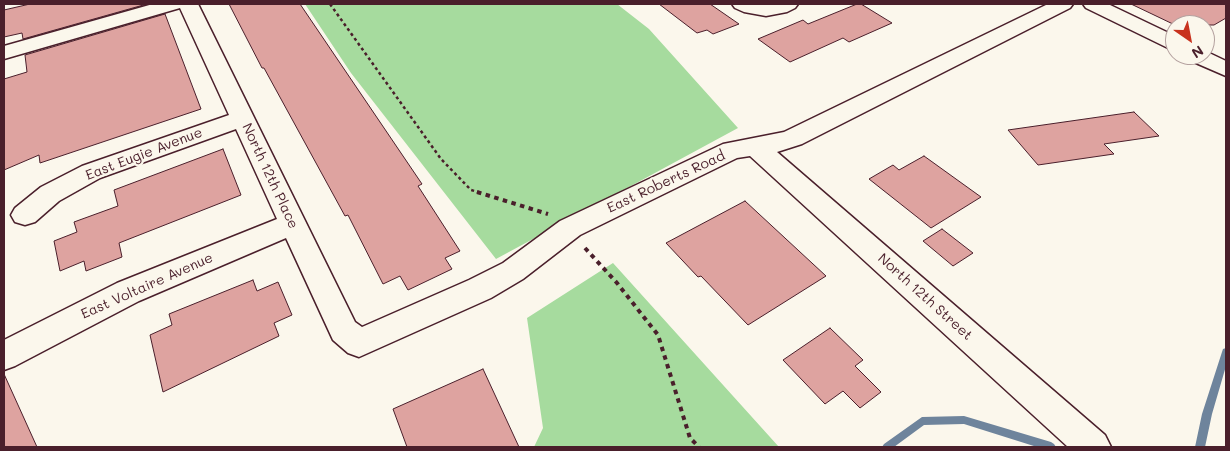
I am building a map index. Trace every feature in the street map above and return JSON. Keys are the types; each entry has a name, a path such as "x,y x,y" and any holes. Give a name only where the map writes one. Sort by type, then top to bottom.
{"street":[{"path":"4,53 174,4"},
{"name":"North 12th Place","path":"188,4 344,331 359,343"},
{"path":"742,4 766,10 780,8 788,4"},
{"name":"East Roberts Road","path":"359,343 480,289 513,271 570,228 732,150 756,147 793,138 1063,4"},
{"path":"1092,4 1165,39"},
{"name":"East Eugie Avenue","path":"25,215 50,194 91,172 243,118"},
{"name":"North 12th Street","path":"756,147 1094,447"},
{"name":"East Voltaire Avenue","path":"4,356 128,292 293,224"}],"path":[{"path":"330,4 441,159 471,190 557,217 570,228 658,335 690,438 699,447"}],"green space":[{"path":"305,4 617,4 649,29 738,128 496,259 351,73"},
{"path":"613,263 779,447 534,447 543,428 527,318"}],"building":[{"path":"30,4 147,4 23,39 22,33 4,37 4,10"},
{"path":"229,4 300,4 422,184 418,186 460,251 445,258 452,269 408,290 400,276 383,284 348,215 345,216 264,68 262,68"},
{"path":"659,4 710,4 739,24 713,34 707,30 697,33"},
{"path":"861,4 892,23 849,42 843,38 790,62 758,39 803,20 808,24"},
{"path":"1131,4 1226,4 1226,18 1215,24 1215,15 1165,15 1165,20"},
{"path":"165,14 201,109 40,163 39,155 4,170 4,79 27,72 25,55"},
{"path":"1134,112 1159,136 1104,144 1114,154 1038,165 1008,130"},
{"path":"223,149 241,195 119,243 122,257 86,271 84,261 60,271 54,241 77,232 74,222 118,206 114,190"},
{"path":"924,156 981,197 931,228 869,179 893,165 899,170"},
{"path":"745,201 826,276 748,325 666,243"},
{"path":"942,229 973,253 953,266 923,241"},
{"path":"253,280 257,291 278,282 292,315 274,323 279,336 163,392 150,335 172,325 169,314"},
{"path":"830,328 863,360 855,366 881,392 860,408 843,391 825,404 783,360"},
{"path":"483,369 519,447 407,447 393,409"},
{"path":"4,374 37,447 4,447"}],"waterway":[{"path":"1200,447 1207,414 1226,352"},
{"path":"887,447 922,421 964,420 1051,447"}]}
